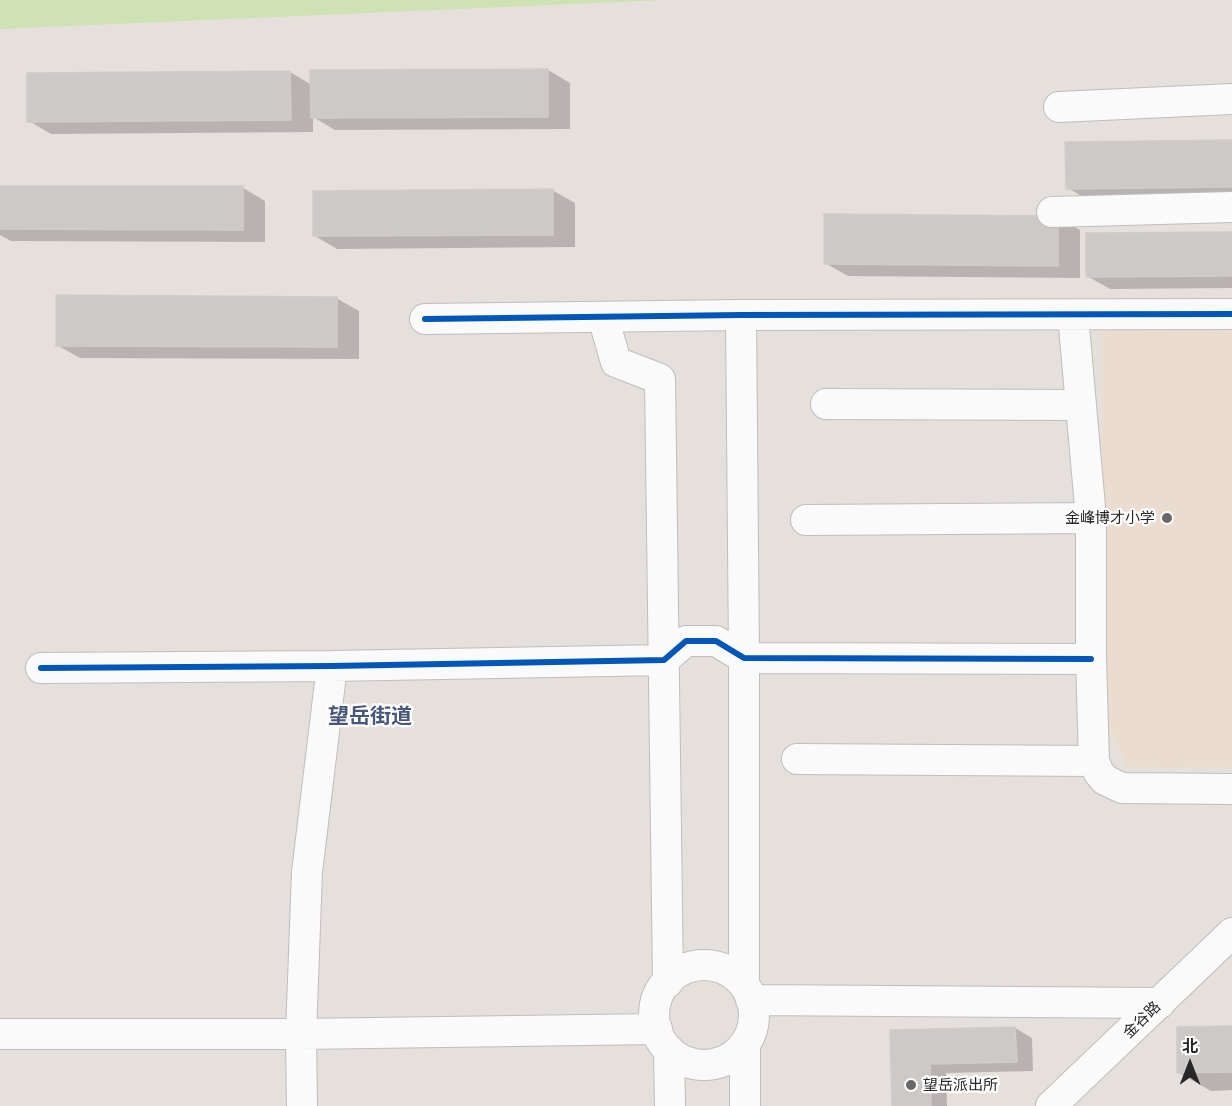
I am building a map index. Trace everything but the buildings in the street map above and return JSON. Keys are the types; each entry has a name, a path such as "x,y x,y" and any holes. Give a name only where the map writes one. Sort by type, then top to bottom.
{"street":[{"path":"1059,107 1232,99"},
{"path":"1052,212 1232,207"},
{"path":"425,319 741,315 1232,314"},
{"path":"663,1040 675,1055 687,1062 708,1065 722,1062 735,1054 749,1038 754,1023 747,992 741,315"},
{"path":"1072,315 1091,518 1094,761 1105,780 1122,788 1232,789"},
{"path":"603,317 616,362 660,379 668,982"},
{"path":"826,404 1081,405"},
{"path":"806,520 1091,518"},
{"path":"41,668 664,660 686,641 716,641 744,658 1091,658"},
{"path":"302,1106 307,872 332,666"},
{"path":"797,759 1094,761"},
{"name":"金谷路","path":"1051,1106 1232,933"},
{"path":"670,1106 663,1040 654,1017 660,992 668,982 684,970 705,966 726,971 738,979 747,992"},
{"path":"747,992 1160,1003"},
{"path":"0,1034 302,1034 663,1040"},
{"path":"745,1044 745,1106"}],"shaded area":[{"name":"金峰博才小学","path":"1232,324 1232,767 1127,767 1103,710 1102,325"}],"green space":[{"path":"0,0 664,0 0,29"}],"cycle path":[{"path":"425,319 741,315 1232,314"},
{"path":"41,668 664,660 686,641 716,641 744,658 1091,659"}],"place":[{"name":"金峰博才小学","path":"1167,518"},
{"name":"望岳派出所","path":"911,1085"}],"district":[{"name":"望岳街道","path":"370,717"}]}
